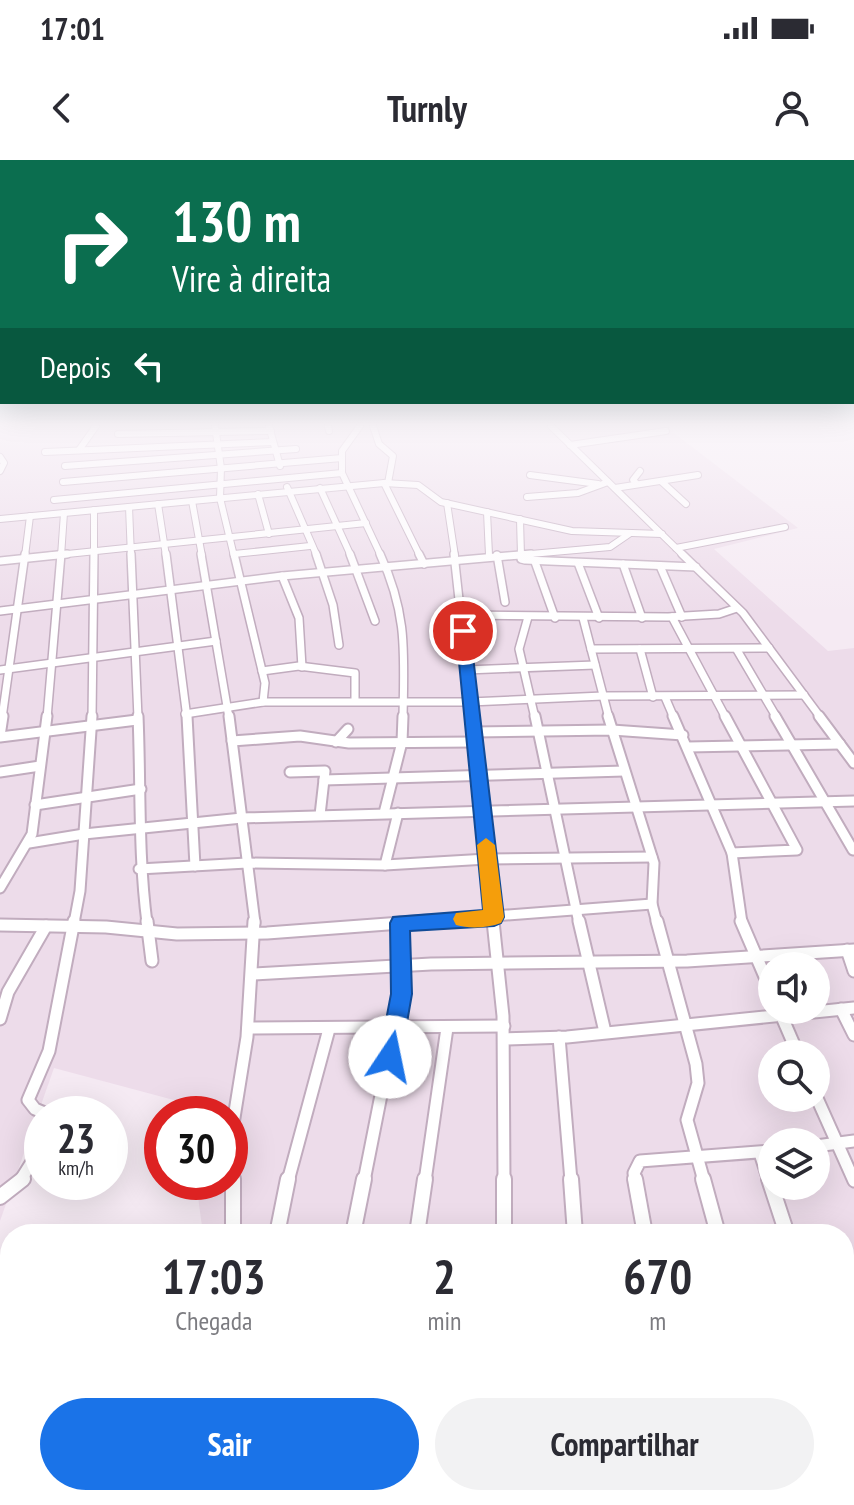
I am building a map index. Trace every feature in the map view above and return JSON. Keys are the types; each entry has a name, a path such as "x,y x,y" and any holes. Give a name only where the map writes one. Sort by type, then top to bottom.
{"street":[{"path":"54,500 174,489"},
{"path":"221,489 220,498 265,683 263,702"},
{"path":"0,519 312,489"},
{"path":"320,489 357,570 375,621"},
{"path":"349,489 396,591 405,633 402,742 384,813"},
{"path":"388,489 396,512 424,564"},
{"path":"424,489 447,503 585,533 662,534"},
{"path":"527,497 578,493 589,489"},
{"path":"616,489 737,608 854,763"},
{"path":"649,489 654,493"},
{"path":"669,489 686,504"},
{"path":"288,491 339,622 339,645"},
{"path":"258,494 269,534"},
{"path":"109,509 112,495"},
{"path":"192,501 227,707 256,933 248,1028 233,1124 233,1224"},
{"path":"447,503 462,615 504,1026 504,1224"},
{"path":"158,504 172,591 185,714 195,866"},
{"path":"129,507 141,789 139,869 152,961"},
{"path":"30,1096 49,1051 74,926 92,725 94,510"},
{"path":"487,512 493,555 505,602"},
{"path":"0,888 29,843 45,731 64,513"},
{"path":"30,516 5,669 0,737 137,720"},
{"path":"520,519 521,559 696,567"},
{"path":"0,561 366,523"},
{"path":"676,548 785,527"},
{"path":"0,611 282,576 610,547 629,534"},
{"path":"234,554 310,546"},
{"path":"535,562 555,618"},
{"path":"578,563 599,618"},
{"path":"623,564 642,618"},
{"path":"660,566 682,617"},
{"path":"282,576 299,618 302,667"},
{"path":"462,615 682,617 719,614 737,608"},
{"path":"528,617 519,649 605,1032"},
{"path":"672,617 797,850 732,853"},
{"path":"583,618 612,730 652,857 652,904 698,1083 687,1120 715,1224"},
{"path":"5,669 216,641"},
{"path":"591,649 769,648"},
{"path":"640,649 653,697"},
{"path":"737,650 853,850"},
{"path":"466,670 595,665"},
{"path":"262,671 302,667 355,673 355,701"},
{"path":"185,714 263,702 470,702 603,696 804,695"},
{"path":"665,697 732,853 741,920 757,956"},
{"path":"336,742 348,729"},
{"path":"232,741 300,736 336,742 402,742 612,730 683,735"},
{"path":"688,747 840,744"},
{"path":"0,772 40,766"},
{"path":"290,772 325,771 320,815"},
{"path":"324,780 624,771"},
{"path":"35,805 141,789"},
{"path":"29,843 194,821 242,818 854,801"},
{"path":"385,865 398,813"},
{"path":"139,869 247,863 385,865 487,859 652,857"},
{"path":"0,925 256,933 652,904"},
{"path":"355,1224 396,1029 402,965 400,923"},
{"path":"0,1019 8,992 46,926"},
{"path":"253,974 402,965 667,961 851,950 854,971"},
{"path":"830,1010 854,1008"},
{"path":"841,1009 854,1035"},
{"path":"504,1039 559,1037 758,1015"},
{"path":"248,1028 504,1026"},
{"path":"418,1224 447,1028"},
{"path":"279,1224 329,1029"},
{"path":"559,1037 574,1224"},
{"path":"823,1112 854,1181"},
{"path":"830,1144 854,1141"},
{"path":"644,1224 635,1166 640,1161 758,1153"},
{"path":"0,1197 24,1178"},
{"path":"778,1200 784,1224"}],"shaded area":[{"path":"0,489 747,489 798,528 714,549 828,651 854,648 854,1224 202,1224 198,1200 248,1200 248,1096 159,1096 54,1068 44,1096 24,1096 24,1153 0,1221"}],"slow traffic":[{"path":"463,919 494,917 486,845"}],"route":[{"path":"390,1057 401,994 400,923 494,917 463,631"}]}
